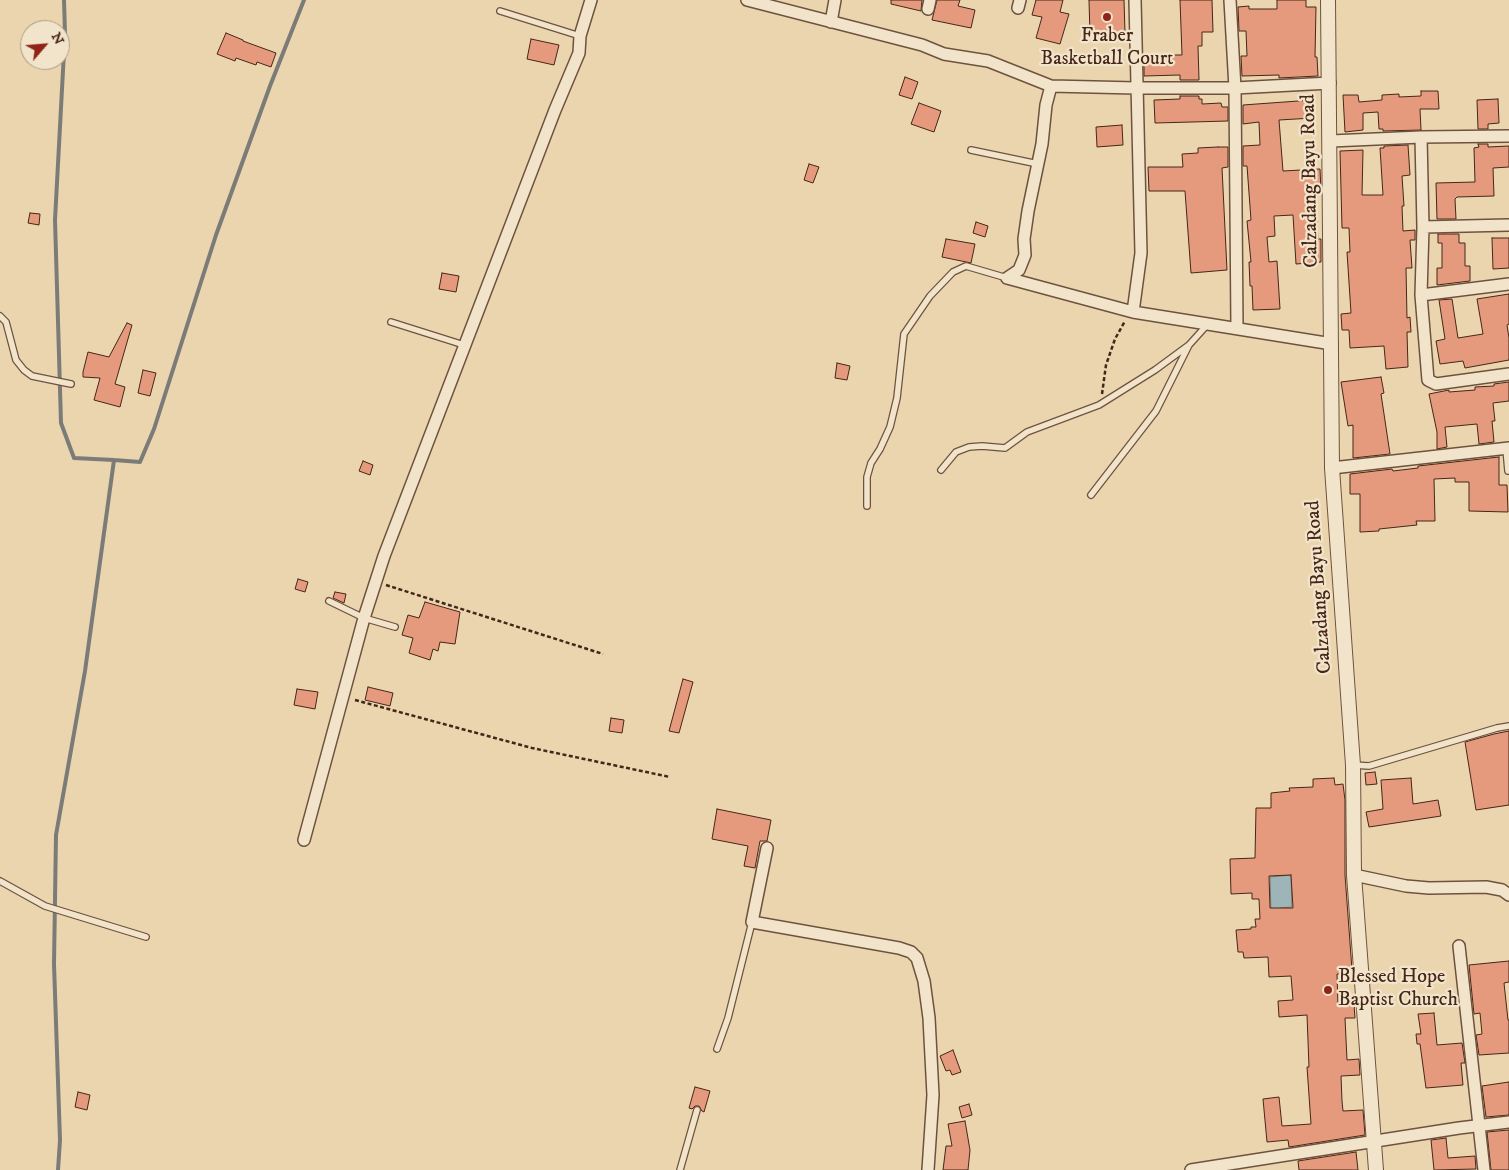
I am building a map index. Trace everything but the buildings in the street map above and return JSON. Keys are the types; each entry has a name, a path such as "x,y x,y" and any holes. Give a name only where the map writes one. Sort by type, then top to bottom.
{"street":[{"path":"304,840 364,618 376,581 464,345 579,53 580,36 591,0"},
{"path":"748,0 922,45 944,54 988,61 1051,86 1235,88 1330,83"},
{"path":"830,22 835,0"},
{"path":"1133,312 1141,253 1135,0"},
{"path":"1230,0 1235,88 1238,328"},
{"name":"Calzadang Bayu Road","path":"1328,0 1331,141 1332,468 1353,765 1354,875 1376,1170"},
{"path":"1007,278 1019,270 1024,255 1028,211 1042,144 1046,105 1051,86"},
{"path":"1331,141 1509,136"},
{"path":"1421,137 1423,228 1421,295 1427,376 1430,382 1436,384 1509,374"},
{"path":"1423,228 1509,225"},
{"path":"1007,278 1133,312 1332,344"},
{"path":"1421,295 1509,284"},
{"path":"1332,468 1507,449"},
{"path":"767,848 752,922 899,948 911,952 917,958 924,981 929,1018 933,1094 928,1170"},
{"path":"1354,875 1406,886 1429,888 1486,886 1502,890 1509,895"},
{"path":"1459,946 1484,1170"},
{"path":"1191,1170 1509,1122"}],"lane":[{"path":"500,11 580,36"},
{"path":"971,150 1038,164"},
{"path":"867,506 867,477 871,463 890,427 897,398 904,334 930,296 952,272 966,266 1007,278"},
{"path":"0,316 6,322 16,360 24,370 32,376 71,384"},
{"path":"391,322 464,345"},
{"path":"941,470 956,452 969,447 1005,448 1027,432 1099,405 1155,370 1189,345 1208,323"},
{"path":"1091,495 1156,411 1189,345"},
{"path":"1507,449 1508,472"},
{"path":"329,601 364,618 395,627"},
{"path":"1353,765 1369,766 1509,726"},
{"path":"0,881 45,906 146,937"},
{"path":"717,1049 728,1018 752,922"},
{"path":"680,1170 697,1110"}],"path":[{"path":"1099,405 1106,365 1115,339 1122,324 1133,312"},
{"path":"376,581 603,654"},
{"path":"344,696 532,748 670,777"}],"water":[{"path":"1291,875 1292,907 1280,908 1280,912 1271,913 1270,877"}],"waterway":[{"path":"58,1170 60,1140 54,964 56,835 85,671 114,460 74,458 61,423 55,220 65,33 64,0"},
{"path":"114,460 140,462 154,429 216,235 270,86 304,0"}],"place":[{"name":"Fraber Basketball Court","path":"1107,17"},
{"name":"Blessed Hope Baptist Church","path":"1328,990"}]}
